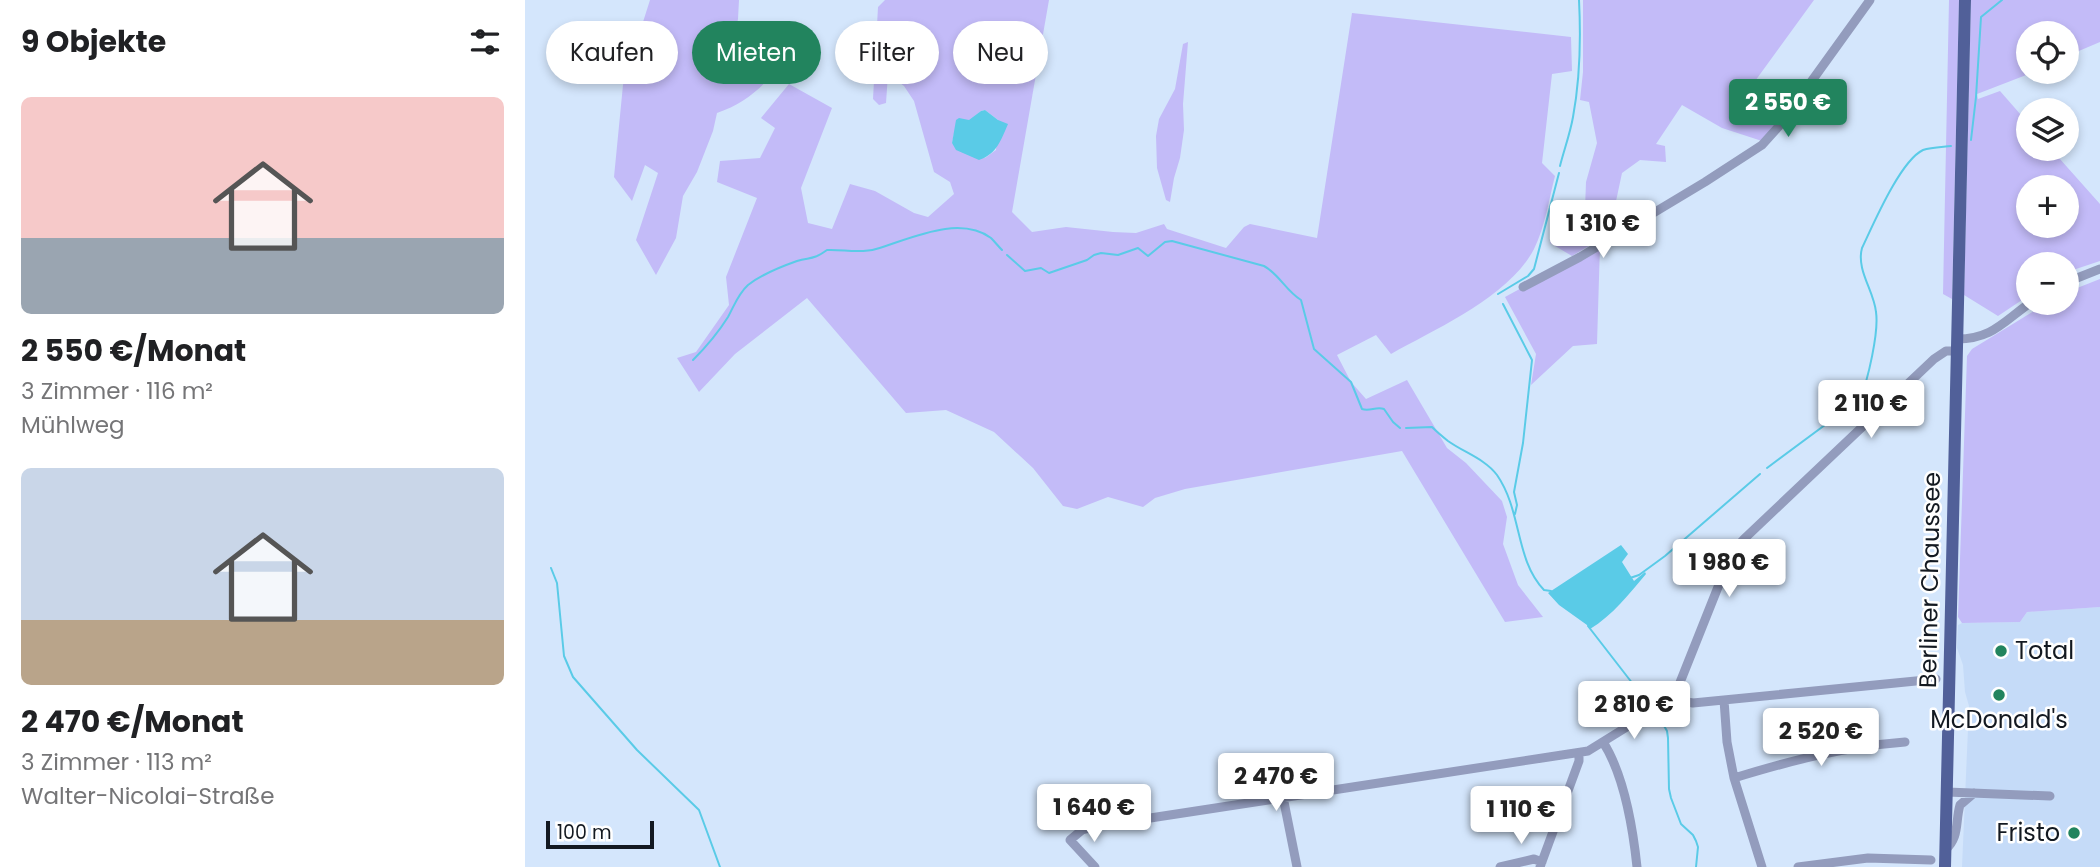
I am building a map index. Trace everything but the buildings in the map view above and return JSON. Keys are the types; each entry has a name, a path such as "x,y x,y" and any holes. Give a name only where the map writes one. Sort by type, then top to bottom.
{"main road":[{"name":"Berliner Chaussee","path":"1945,867 1965,0"}],"street":[{"path":"1523,287 1580,257 1762,145 1780,125 1870,0"},
{"path":"2079,277 2100,269"},
{"path":"1095,867 1070,840 1082,830 1283,797 1579,754 1602,743 1659,707 1673,695 1684,676 1722,576 1739,544 1934,359 1957,345 1985,335 2016,313"},
{"path":"1673,695 1681,701 1693,703 1936,679"},
{"path":"1724,700 1727,742 1734,778 1762,867"},
{"path":"1602,743 1622,792 1637,867"},
{"path":"1734,778 1835,750 1905,743"},
{"path":"1500,867 1534,859 1541,864 1579,761 1579,754"},
{"path":"1947,792 2050,796"},
{"path":"1945,850 1957,832 1960,805 1973,793"},
{"path":"1283,797 1297,867"},
{"path":"1798,867 1868,858 1931,860"}],"shaded area":[{"path":"650,0 739,0 738,21 692,21 692,84 763,84 734,106 717,113 697,172 683,196 676,238 656,275 636,240 658,173 645,165 632,201 614,177 623,84 678,84 678,21 643,21"},
{"path":"885,0 1049,0 1045,21 953,21 953,84 1034,84 1012,212 1032,232 1066,227 1136,233 1164,224 1167,229 1226,248 1244,227 1250,224 1317,238 1352,13 1571,37 1572,71 1552,74 1542,163 1555,176 1541,232 1523,266 1508,282 1470,310 1391,354 1376,335 1337,355 1351,382 1366,399 1407,380 1447,448 1466,463 1502,501 1507,517 1503,544 1518,585 1543,617 1505,622 1402,451 1185,489 1155,498 1143,507 1108,497 1077,509 1063,506 1033,468 994,432 946,410 906,413 807,298 735,354 699,392 677,358 696,352 729,305 726,277 757,198 717,182 720,161 760,158 775,128 761,118 789,84 832,108 801,188 808,223 832,229 850,184 875,191 914,213 928,217 954,194 950,182 934,172 914,101 901,84 939,84 939,21 877,21 878,7","holes":["985,110 998,120 996,150 985,158 952,143 954,134"]},
{"path":"1583,0 1814,0 1750,88 1784,115 1762,141 1722,128 1682,105 1656,144 1665,146 1666,162 1640,160 1622,173 1609,234 1572,256 1550,243 1557,224 1585,209 1586,182 1597,143 1589,102 1580,100 1583,72"},
{"path":"1949,0 1959,0 1952,299 1943,294"},
{"path":"1971,0 2100,0 2100,42 2079,51 2079,21 2016,21 2016,79 1977,94 1978,99 2000,91 2016,109 2016,161 2062,161 2074,175 2016,175 2016,238 2079,238 2079,180 2100,204 2100,261 2079,268 2079,252 2016,252 2016,304 1998,316 1964,295"},
{"path":"1188,42 1183,104 1184,130 1170,202 1166,200 1157,168 1156,136 1159,119 1175,89 1183,44"},
{"path":"874,84 887,84 886,103 879,105 873,99"},
{"path":"1600,245 1597,344 1573,346 1531,385 1536,354 1505,297"},
{"path":"2100,279 2100,607 2027,612 2020,622 1962,623 1958,617 1967,356 1972,349 2027,315 2079,315 2079,287"},
{"path":"2100,607 2100,867 1962,867 1969,706 1963,665 1957,648 1958,625 2020,622 2027,612"}],"water":[{"path":"985,110 1008,124 994,150 979,160 956,150 952,143 956,120 969,120"},
{"path":"1621,545 1628,554 1622,562 1634,581 1645,572 1646,574 1613,611 1590,629 1548,593"}],"waterway":[{"path":"1560,166 1572,123 1577,88 1579,0"},
{"path":"1971,140 1981,17 2002,0"},
{"path":"1767,468 1860,399 1872,356 1877,321 1875,304 1861,264 1862,248 1896,180 1914,156 1926,149 1951,146"},
{"path":"1498,294 1528,276 1534,269 1559,173"},
{"path":"693,360 720,329 748,285 771,271 815,257 827,250 870,250 933,231 964,228 991,238 1002,250"},
{"path":"1007,255 1025,271 1041,268 1049,273 1101,253 1118,255 1138,248 1148,256 1165,242 1172,241 1264,266 1301,300 1314,349 1351,382 1362,409 1384,409 1400,428"},
{"path":"1503,304 1532,360 1523,443 1514,492 1517,505 1515,514"},
{"path":"1406,428 1432,427 1448,441 1492,469 1511,504 1528,564 1544,590 1551,591"},
{"path":"1630,578 1639,575 1665,556 1760,474"},
{"path":"551,568 557,583 564,656 573,677 637,750 699,810 720,867"},
{"path":"1588,626 1650,706"},
{"path":"1659,717 1667,731 1671,798 1681,824 1696,841 1696,867"}],"place":[{"name":"Total","path":"2001,651"},
{"name":"McDonald's","path":"1999,695"},
{"name":"Fristo","path":"2074,833"}]}
